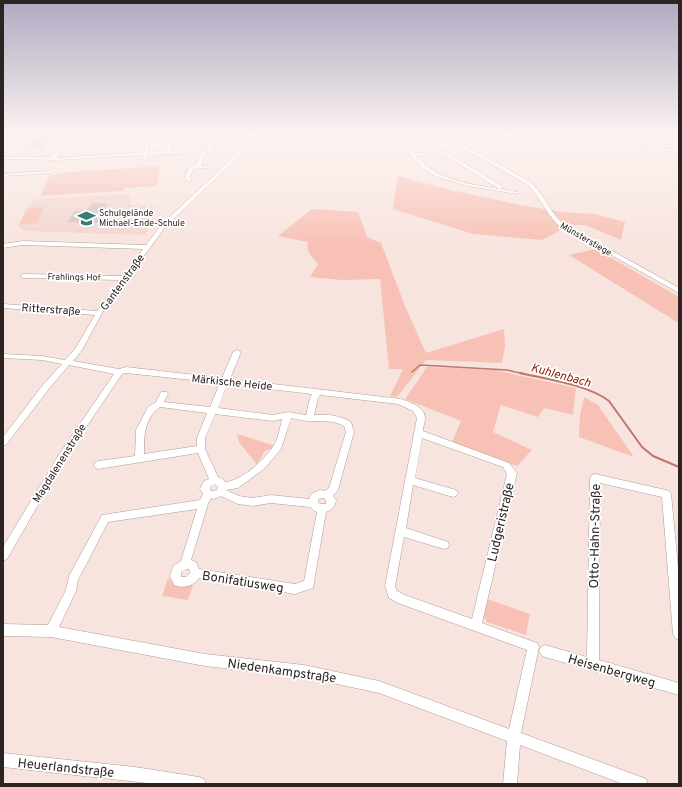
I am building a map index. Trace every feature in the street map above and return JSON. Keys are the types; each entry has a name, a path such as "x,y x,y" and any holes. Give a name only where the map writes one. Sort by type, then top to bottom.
{"street":[{"path":"3,175 39,173"},
{"path":"189,173 187,178 189,180"},
{"name":"Gantenstraße","path":"3,443 45,388 78,350 100,313 168,220 220,173"},
{"path":"432,173 451,179 516,193"},
{"path":"477,173 504,190"},
{"name":"Münsterstiege","path":"510,173 530,184 539,193 552,216 565,227 679,291"},
{"path":"3,246 30,243 147,247"},
{"name":"Frahlings Hof","path":"23,276 125,278"},
{"name":"Ritterstraße","path":"3,306 100,313"},
{"path":"214,480 201,449 201,438 237,352"},
{"name":"Märkische Heide","path":"3,356 42,358 77,366 119,372 126,370 398,401 407,404 420,413 421,418 418,433"},
{"name":"Magdalenenstraße","path":"3,556 61,458 119,372"},
{"path":"309,418 314,398 318,392"},
{"path":"139,459 140,430 151,409 158,404 164,394"},
{"path":"158,404 273,418 288,415 309,418 324,417 340,419 348,424 350,432 333,490 327,495 320,494 314,497 317,506 271,499 253,502 238,500 222,489 220,482 214,480 207,484 205,489 208,494"},
{"path":"208,494 214,495 222,489 235,485 261,467 277,449 288,415"},
{"path":"418,433 390,586 393,594 533,647 514,736 510,784"},
{"name":"Ludgeristraße","path":"418,433 506,465 512,473 476,625"},
{"path":"98,465 201,449"},
{"name":"Otto-Hahn-Straße","path":"593,665 595,478 666,494 679,634"},
{"path":"409,480 453,493"},
{"path":"184,564 203,504 208,494"},
{"path":"51,631 71,591 73,579 105,518 203,504"},
{"name":"Bonifatiusweg","path":"196,573 294,589 309,584 317,506"},
{"path":"400,531 444,545"},
{"name":"Bonifatiusweg","path":"184,564 192,565 196,573 193,578 186,583 178,582 175,576 177,569 184,564"},
{"name":"Niedenkampstraße","path":"3,630 51,631 205,660 304,671 379,687 640,784"},
{"name":"Heisenbergweg","path":"545,651 679,689"},
{"name":"Heuerlandstraße","path":"3,760 135,774 200,784"}],"shaded area":[{"path":"56,173 159,173 157,186 124,188 124,191 40,196 50,175 55,175"},
{"path":"398,176 451,190 520,205 562,212 595,214 625,222 621,240 585,225 570,225 542,240 473,234 393,209"},
{"name":"Schulgelände Michael-Ende-Schule","path":"129,194 131,205 154,206 146,235 25,231 18,226 25,211 35,199"},
{"path":"44,207 37,223 20,224 28,208"},
{"path":"312,209 358,212 367,237 381,243 405,306 426,353 504,329 505,346 502,363 426,360 397,397 390,396 403,369 389,369 380,279 342,280 310,277 318,264 307,249 308,242 278,236"},
{"path":"596,249 679,297 679,321 677,322 569,255"},
{"path":"427,367 495,370 576,388 573,415 544,408 538,417 501,405 493,432 532,450 517,466 452,442 461,421 405,399"},
{"path":"584,397 598,405 634,457 579,437 580,416"},
{"path":"237,434 276,446 264,452 257,465 239,442"},
{"path":"168,578 179,587 193,585 188,600 162,596"},
{"path":"487,599 530,614 526,635 487,622 483,616"}],"building":[{"path":"92,203 108,203 99,217 109,217 106,223 67,222 75,211 86,211"}],"waterway":[{"name":"Kuhlenbach","path":"412,372 420,365 507,370 524,374"},
{"name":"Kuhlenbach","path":"520,373 567,383 600,395 609,401 642,447 653,456 679,467"}],"place":[{"name":"Schulgelände Michael-Ende-Schule","path":"86,218"}]}
